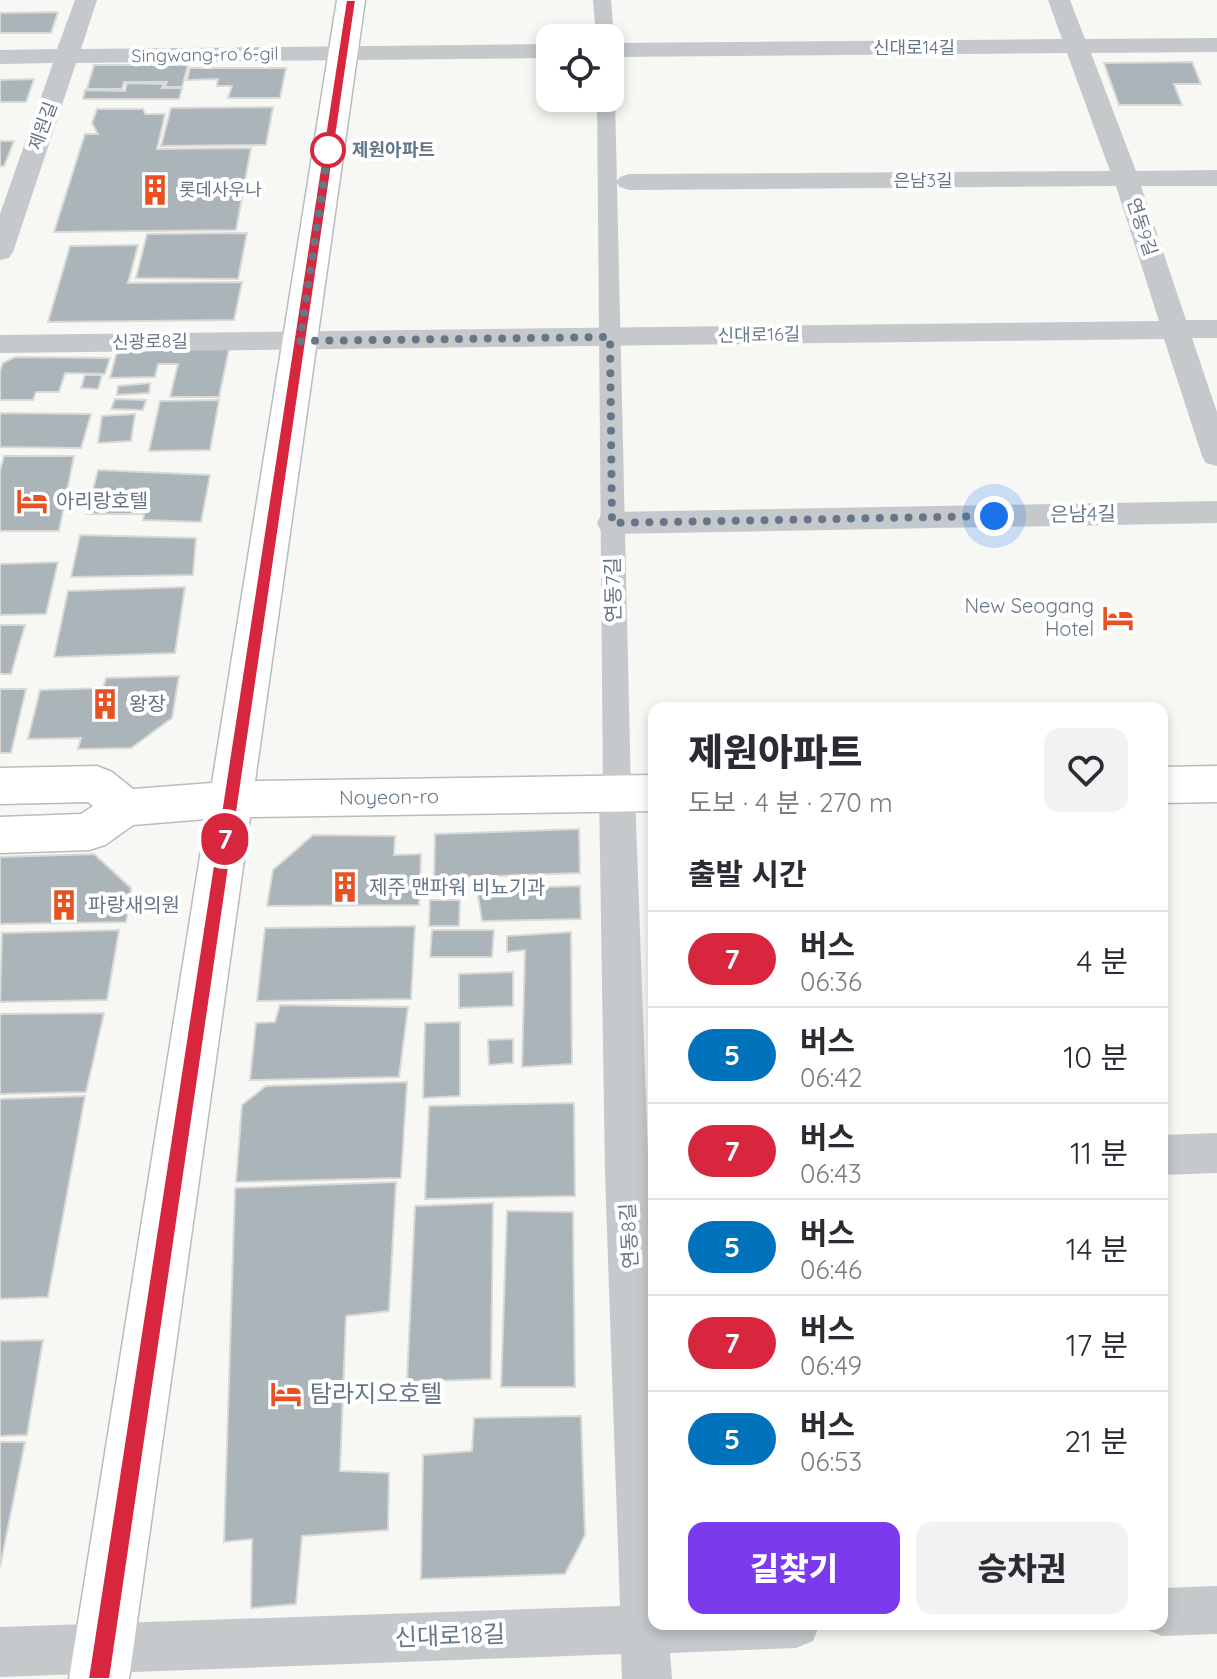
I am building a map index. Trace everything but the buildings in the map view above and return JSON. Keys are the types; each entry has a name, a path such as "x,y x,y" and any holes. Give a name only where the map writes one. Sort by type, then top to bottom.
{"main road":[{"path":"101,1664 351,0"},
{"path":"0,786 97,784 124,808"},
{"path":"1168,785 1217,784"},
{"name":"Noyeon-ro","path":"0,835 89,832 124,808 231,799 635,793"}],"street":[{"name":"제원길","path":"0,252 12,180 67,57 86,0"},
{"path":"602,0 604,24"},
{"name":"연동9길","path":"1059,0 1126,179 1217,456"},
{"name":"신대로14길","path":"624,50 1217,45"},
{"path":"343,52 536,51"},
{"name":"Singwang-ro 6-gil","path":"0,57 343,52"},
{"name":"연동7길","path":"606,112 612,523 635,793"},
{"name":"은남3길","path":"629,182 1217,178"},
{"name":"신대로16길","path":"300,341 1217,329"},
{"name":"신광로8길","path":"0,344 300,341"},
{"name":"은남4길","path":"612,523 1217,512"},
{"name":"연동8길","path":"635,793 647,1679"},
{"path":"1168,1155 1217,1153"},
{"path":"1168,1612 1217,1610"},
{"name":"신대로18길","path":"0,1652 101,1664 647,1629"}],"bus line":[{"name":"7","path":"99,1679 351,0"}],"place":[{"name":"제원아파트","path":"328,150"},
{"name":"롯데사우나","path":"155,190"},
{"name":"아리랑호텔","path":"32,501"},
{"name":"New Seogang Hotel","path":"1118,618"},
{"name":"왕장","path":"105,704"},
{"name":"제주 맨파워 비뇨기과","path":"345,887"},
{"name":"파랑새의원","path":"64,905"},
{"name":"탐라지오호텔","path":"286,1394"}],"route":[{"path":"328,150 330,139 300,341 610,337 612,523 994,516"}]}
